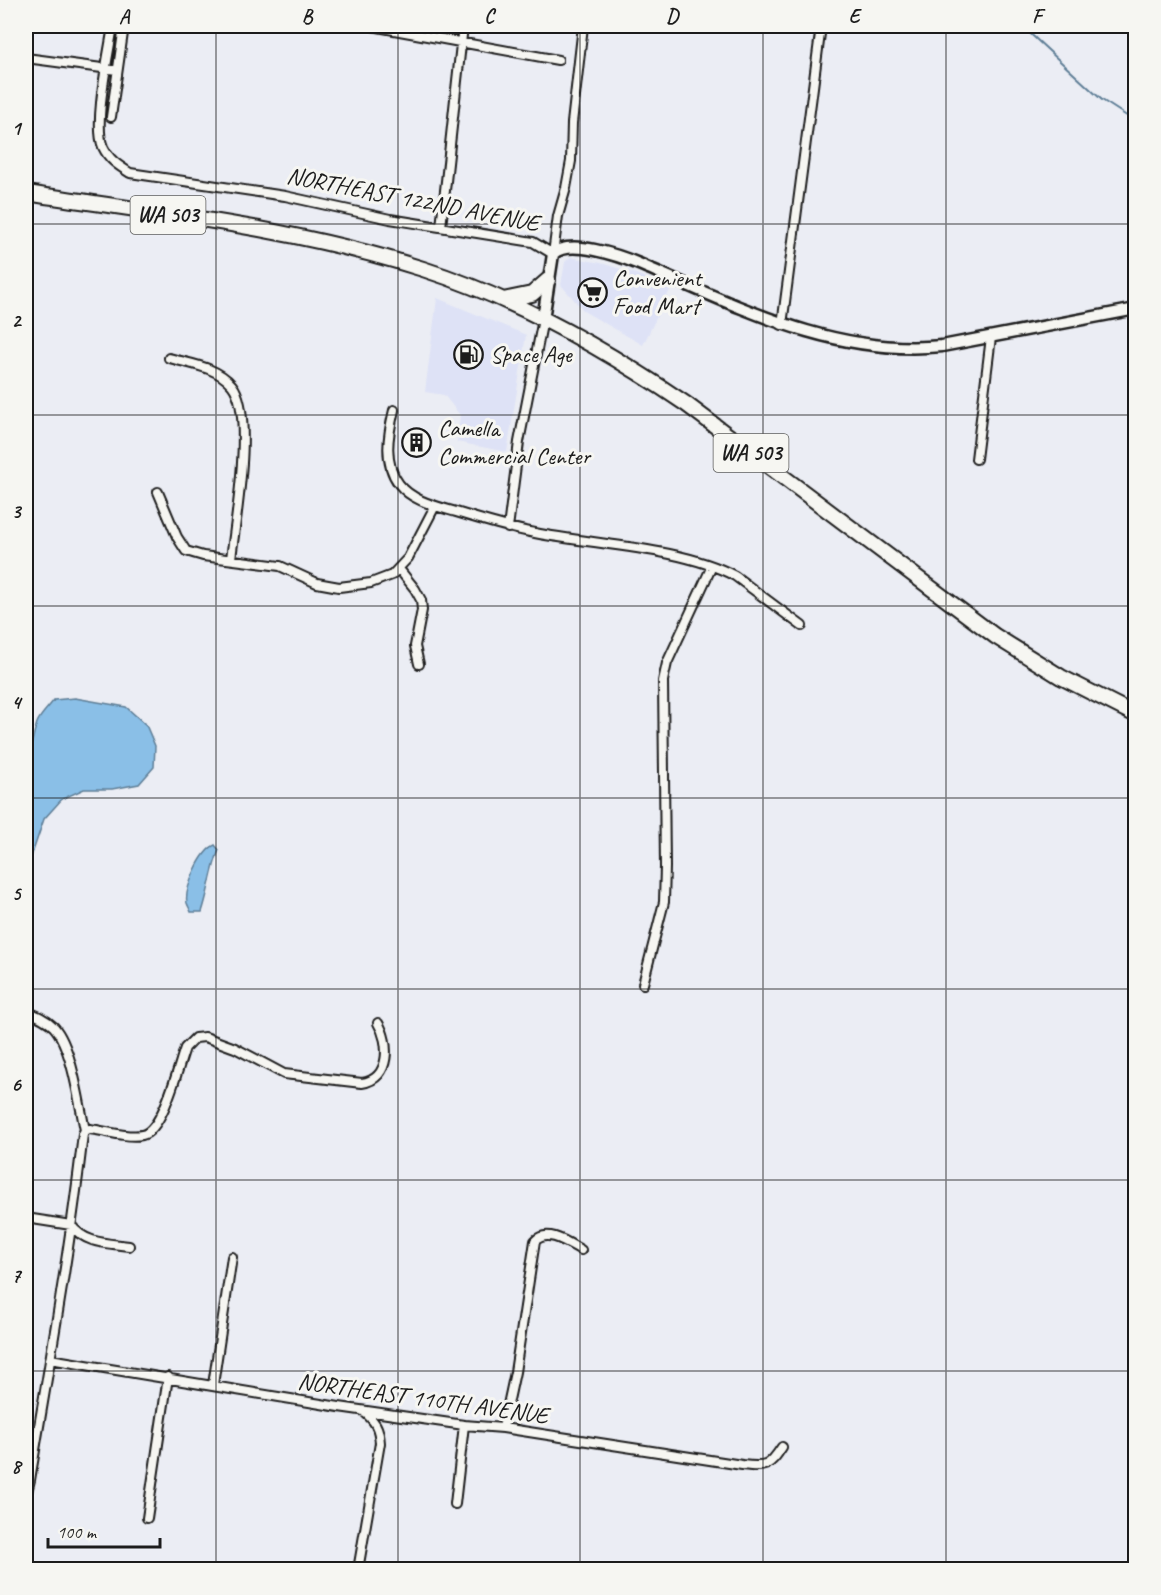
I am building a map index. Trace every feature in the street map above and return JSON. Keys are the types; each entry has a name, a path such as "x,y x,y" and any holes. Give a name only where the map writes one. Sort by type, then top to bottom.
{"highway":[{"name":"WA 503","path":"31,194 270,231 326,243 423,269 503,300 543,319 642,374 686,404 949,603 1027,657 1136,715"},
{"path":"503,300 532,294 548,280"}],"main road":[{"name":"NORTHEAST 122ND AVENUE","path":"553,254 569,247 620,256 782,325 845,340 906,348 942,346 1136,309"},
{"path":"543,319 553,254"}],"street":[{"path":"26,34 27,26"},
{"path":"106,69 113,26"},
{"path":"111,117 124,26"},
{"path":"372,26 558,60"},
{"path":"441,227 463,26"},
{"path":"553,254 558,216 571,161 572,123 583,26"},
{"path":"782,325 821,26"},
{"path":"26,58 117,70"},
{"name":"NORTHEAST 122ND AVENUE","path":"106,69 99,130 104,150 111,160 130,172 285,196 390,219 533,243 553,254"},
{"path":"26,185 31,194"},
{"path":"508,528 519,442 543,319"},
{"path":"976,459 991,337"},
{"path":"169,358 216,372 232,385 237,393 243,417 243,433 231,559"},
{"path":"394,410 388,449 392,473 408,493 435,506 508,528 673,555 712,566 735,576 802,626"},
{"path":"158,492 177,537 186,550 202,556 280,566 317,583 339,587 382,580 399,569 411,552 435,506"},
{"path":"643,984 664,902 663,681 667,663 712,566"},
{"path":"399,569 421,600 422,610 415,646 419,664"},
{"path":"26,1011 46,1020 63,1040 85,1130 72,1225 26,1496"},
{"path":"85,1130 139,1136 151,1131 161,1117 185,1048 191,1040 200,1037 210,1038 235,1048 284,1074 362,1083 372,1081 382,1071 385,1049 385,1037 378,1023"},
{"path":"26,1218 72,1225"},
{"path":"72,1225 76,1232 88,1240 129,1246"},
{"path":"503,1428 517,1362 535,1242 539,1237 552,1236 581,1250"},
{"path":"213,1385 232,1257"},
{"name":"NORTHEAST 110TH AVENUE","path":"50,1359 362,1410 464,1425 503,1428 762,1467 768,1465 782,1447"},
{"path":"147,1518 168,1377"},
{"path":"358,1569 380,1443 380,1430 375,1421 362,1410"},
{"path":"455,1504 464,1425"}],"shaded area":[{"path":"570,257 631,272 671,288 643,345 585,312 561,285 565,262"},
{"path":"437,298 526,335 507,452 457,442 460,415 444,395 425,392"}],"water":[{"path":"75,698 126,707 146,725 155,746 154,767 139,784 112,789 84,789 62,799 44,819 31,857 26,858 25,808 28,771 37,723 54,700"},
{"path":"215,845 219,850 202,912 191,912 187,897 191,880 199,862"}],"waterway":[{"path":"1022,26 1102,100 1136,122"}],"place":[{"name":"Convenient Food Mart","path":"592,292"},
{"name":"Space Age","path":"469,354"},
{"name":"Camella Commercial Center","path":"417,442"}]}
